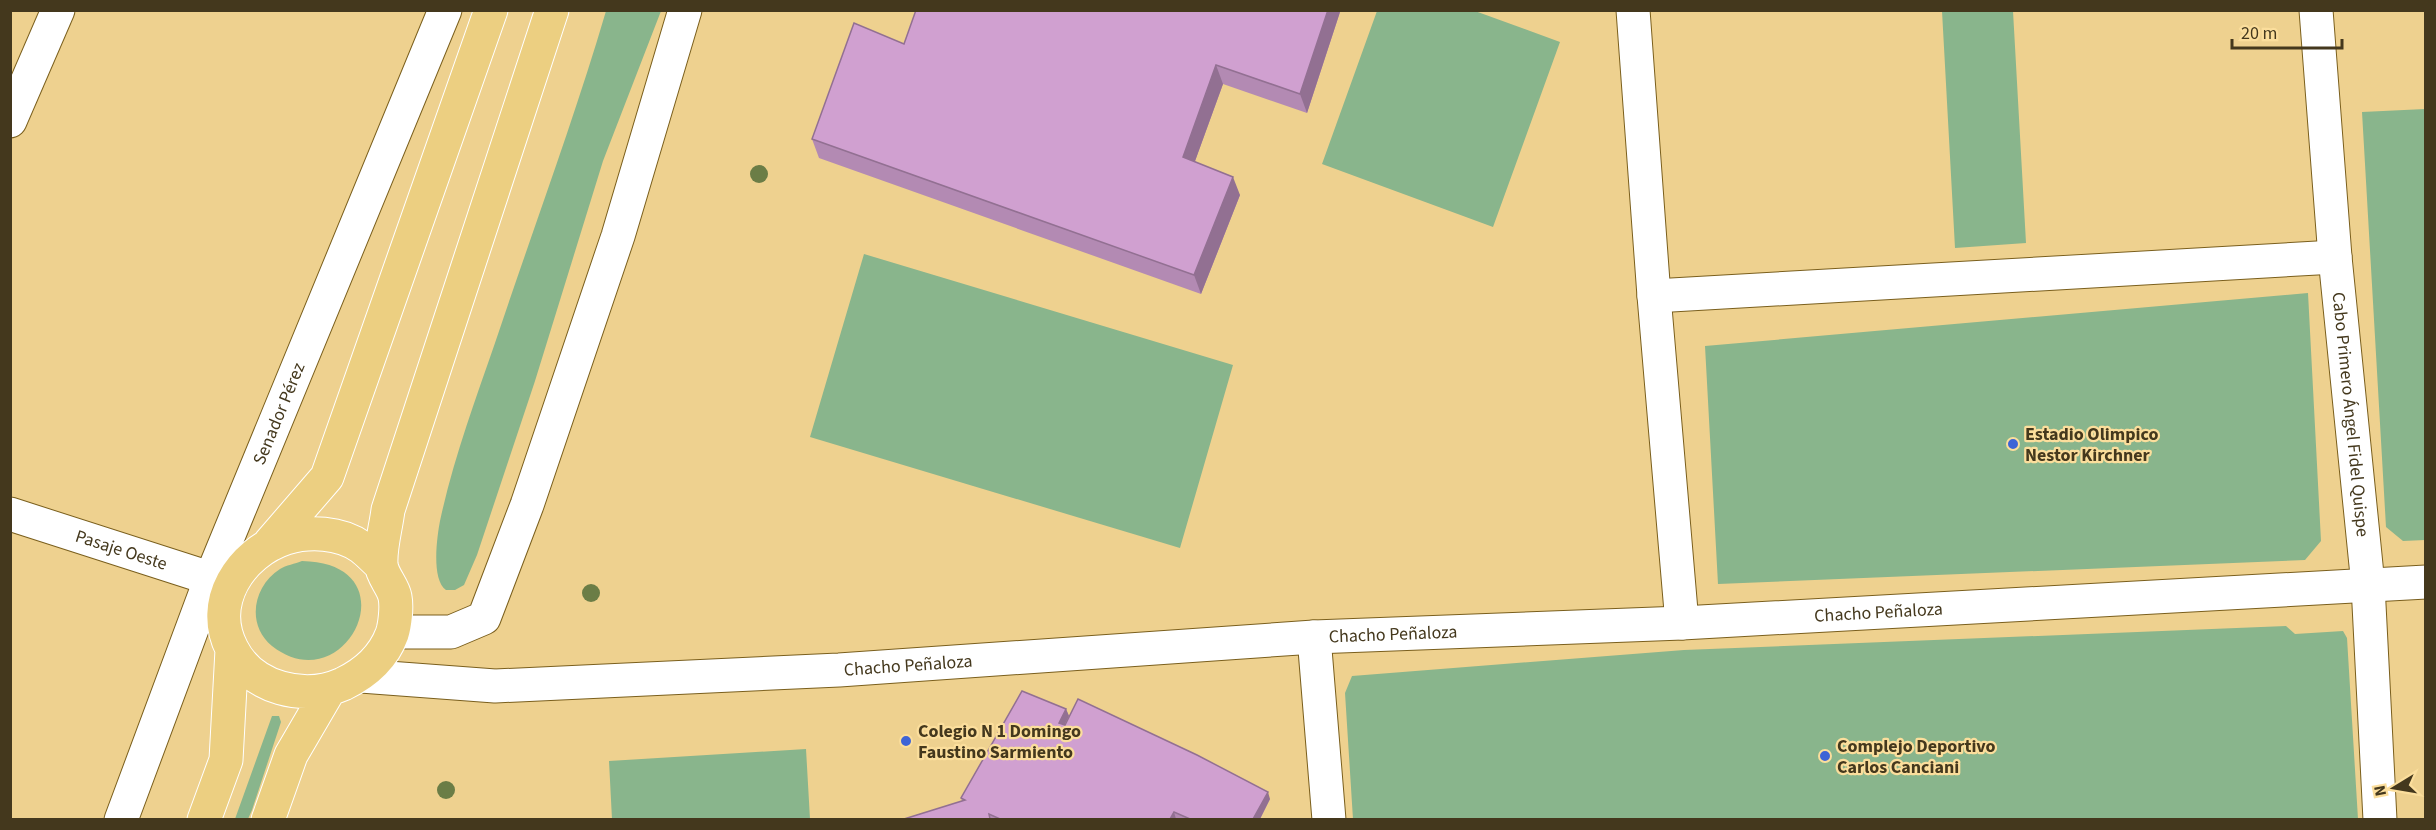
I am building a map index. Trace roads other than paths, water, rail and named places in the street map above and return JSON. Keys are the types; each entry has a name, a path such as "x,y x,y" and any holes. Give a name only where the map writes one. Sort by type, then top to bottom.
{"main road":[{"path":"204,819 226,760 232,650 225,627 225,602 221,581 233,579 249,558 270,543 327,477 491,10"},
{"path":"381,565 388,510 552,10"},
{"path":"232,650 250,673 276,687 306,693 329,690 361,675 381,656 393,632 395,597 381,565 359,545 331,535 300,534 270,543"},
{"path":"268,819 291,755 329,690"}],"street":[{"path":"10,121 58,10"},
{"name":"Senador Pérez","path":"121,819 221,581 445,10"},
{"path":"393,632 451,632 484,618 527,506 618,236 685,10"},
{"path":"1633,10 1654,296 1682,623"},
{"name":"Cabo Primero Ángel Fidel Quispe","path":"2316,10 2335,257 2368,585 2380,819"},
{"path":"1654,296 2335,257"},
{"name":"Pasaje Oeste","path":"10,514 221,581"},
{"name":"Chacho Peñaloza","path":"361,675 495,686 840,670 1314,637 1682,623 2426,582"},
{"path":"1314,637 1329,819"}],"place":[{"name":"Estadio Olimpico Nestor Kirchner","path":"2013,444"},
{"name":"Colegio N 1 Domingo Faustino Sarmiento","path":"906,741"},
{"name":"Complejo Deportivo Carlos Canciani","path":"1825,756"}]}
